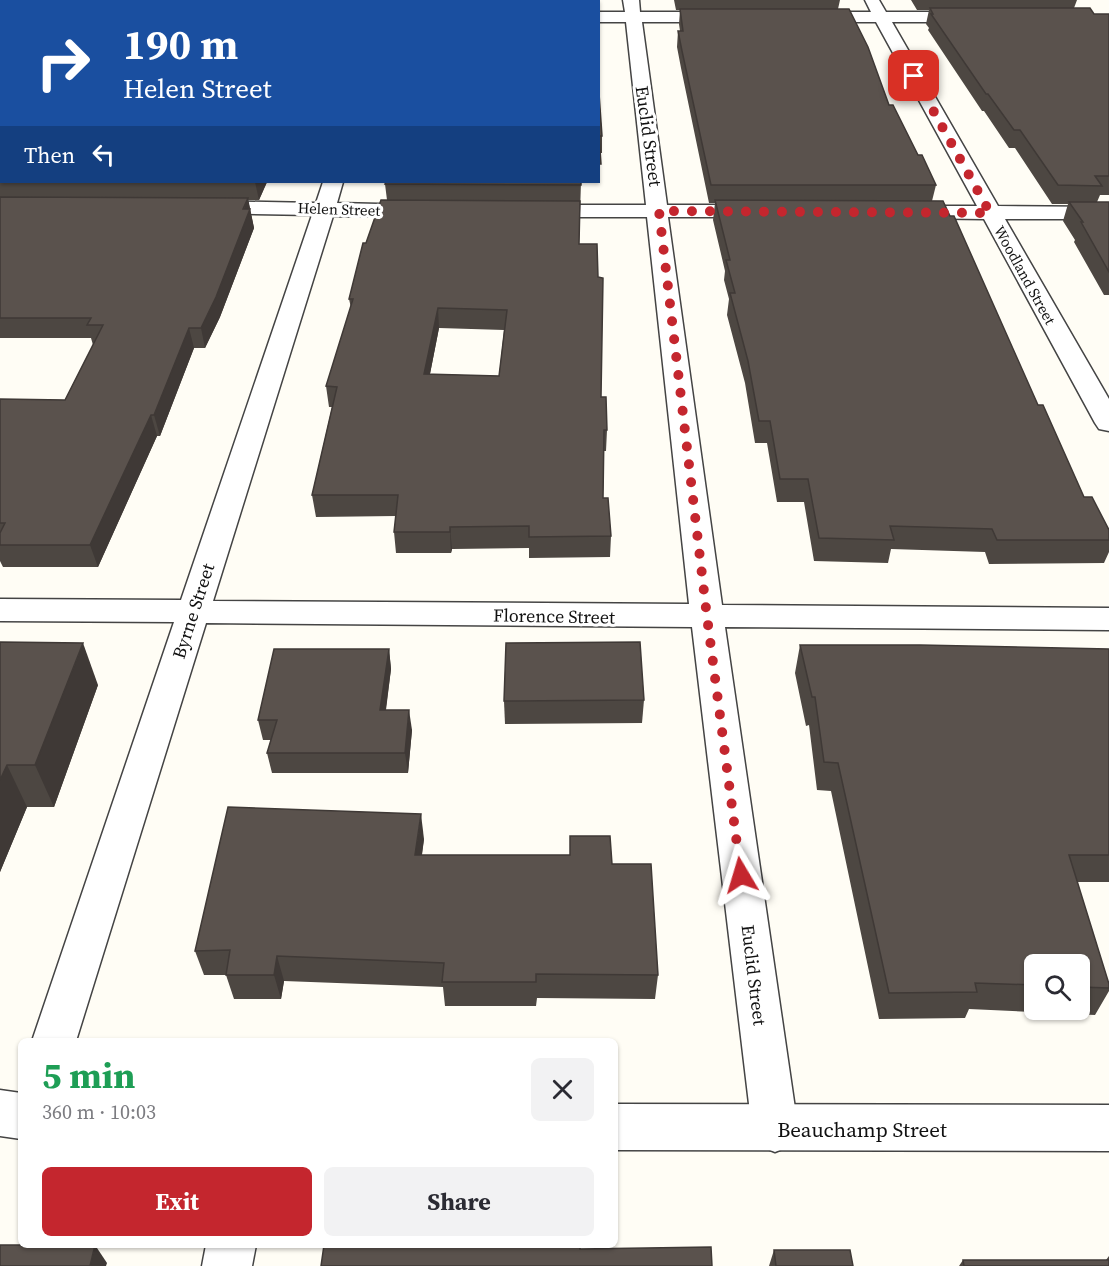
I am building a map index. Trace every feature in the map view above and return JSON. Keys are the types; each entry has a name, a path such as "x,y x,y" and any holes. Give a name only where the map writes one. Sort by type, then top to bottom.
{"street":[{"path":"600,16 632,8 739,17"},
{"name":"Euclid Street","path":"632,8 659,211 707,617 775,1129"},
{"path":"786,17 876,8 989,17"},
{"name":"Woodland Street","path":"876,8 1109,423"},
{"name":"Helen Street","path":"186,207 291,207 328,195 445,211"},
{"name":"Byrne Street","path":"55,1038 328,195"},
{"path":"516,211 777,212"},
{"path":"884,212 1109,213"},
{"name":"Florence Street","path":"0,610 1109,619"},
{"path":"0,1113 18,1116"},
{"name":"Beauchamp Street","path":"618,1127 1109,1128"},
{"path":"227,1266 230,1248"}],"building":[{"path":"930,8 1090,8 1094,14 1109,14 1109,176 1095,176 1102,186 1058,185 1020,130 1014,130 986,94 931,14 933,14"},
{"path":"680,9 849,9 868,47 889,105 893,105 918,155 922,155 936,185 711,185 678,31 683,31"},
{"path":"600,108 602,136 600,136"},
{"path":"581,183 581,185 385,184"},
{"path":"0,197 248,198 243,209 250,209 216,297 201,328 189,328 154,415 151,415 90,545 0,545 0,533 5,523 0,523 0,399 65,400 103,325 87,325 91,318 0,318"},
{"path":"381,200 580,201 579,244 597,244 598,277 603,278 601,397 606,397 607,430 604,430 603,498 608,498 611,536 529,537 529,526 450,527 450,532 394,532 398,495 312,495 337,387 326,386 353,299 349,299 363,243 366,243","holes":["438,308 507,310 499,376 424,374"]},
{"path":"715,200 943,201 950,216 954,216 1038,405 1043,405 1084,497 1092,497 1109,530 1109,540 997,540 992,529 890,526 894,540 819,538 808,479 780,479 770,421 759,421 748,361 730,293 735,293 726,260 730,260"},
{"path":"1069,202 1109,202 1109,272 1081,222 1083,222"},
{"path":"0,642 83,643 35,765 7,765 0,780"},
{"path":"640,642 644,700 504,701 506,643"},
{"path":"800,645 1109,649 1109,855 1069,855 1109,988 1090,987 1090,954 1024,954 1024,985 975,983 977,992 889,993 838,763 824,762 815,697 812,697"},
{"path":"274,649 389,649 380,710 409,710 405,753 267,753 277,720 258,720"},
{"path":"228,807 421,814 415,855 570,855 570,836 610,836 612,864 651,864 658,975 536,974 536,982 442,982 444,963 277,956 274,975 226,975 230,950 195,951"},
{"path":"0,1245 18,1245 18,1248 94,1248 90,1266 0,1266"},
{"path":"711,1247 712,1266 321,1266 324,1248"},
{"path":"774,1250 850,1250 853,1266 776,1266"},
{"path":"963,1260 1109,1260 1109,1266 964,1266"}],"route":[{"path":"741,875 707,617 659,211 990,213 914,76"}]}
